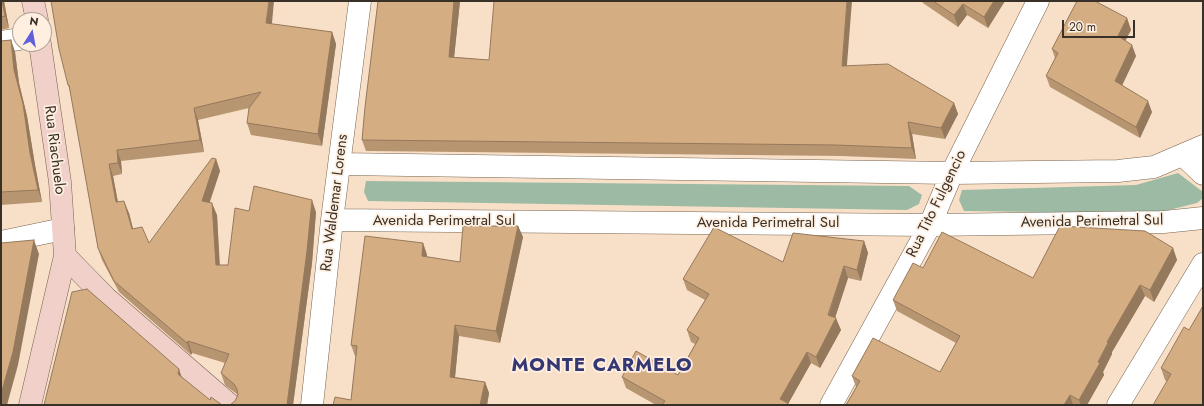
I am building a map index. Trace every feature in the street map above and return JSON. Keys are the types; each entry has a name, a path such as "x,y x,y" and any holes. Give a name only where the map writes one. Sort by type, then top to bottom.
{"main road":[{"path":"34,1 36,12"},
{"name":"Rua Riachuelo","path":"30,405 65,256 60,182 41,52"},
{"path":"65,256 106,298 230,405"}],"street":[{"name":"Rua Waldemar Lorens","path":"312,405 332,220 360,1"},
{"name":"Rua Tito Fulgencio","path":"831,405 930,225 952,173 1038,1"},
{"path":"1,42 12,40"},
{"path":"340,164 952,173 1118,171 1154,167 1203,146"},
{"path":"1183,155 1203,174"},
{"name":"Avenida Perimetral Sul","path":"332,220 930,225 1164,222 1203,218"},
{"path":"1,242 63,229"},
{"path":"1118,405 1203,264"}],"green space":[{"path":"1178,173 1203,192 1203,198 1197,203 1165,211 1115,213 964,211 959,200 962,190 1136,185"},
{"path":"366,181 909,186 922,195 919,204 907,210 368,201 364,192"}],"building":[{"path":"1,1 5,16 1,17"},
{"path":"51,1 269,1 266,23 332,32 318,134 247,123 249,108 261,92 194,108 200,140 117,150 118,163 109,164 116,202 124,201 132,229 142,227 149,243 212,158 216,159 202,201 212,203 216,265 228,265 235,208 249,211 254,186 312,200 307,251 287,405 230,405 235,401 238,395 237,389 234,384 221,373 229,354 188,341 187,343 114,281 98,248 69,85 59,49"},
{"path":"378,1 454,1 449,57 489,60 494,1 847,1 842,66 888,64 954,103 941,128 908,122 912,148 836,145 362,140"},
{"path":"933,1 994,1 984,17 963,4 954,15"},
{"path":"1077,1 1095,1 1127,18 1118,36 1132,45 1115,81 1148,101 1136,127 1046,76 1058,53 1052,49"},
{"path":"11,40 14,70 23,104 30,153 38,190 1,192 1,41"},
{"path":"463,226 518,226 496,331 455,325 450,377 485,382 480,405 333,405 335,397 351,400 357,346 351,345 365,236 423,243 422,256 460,262"},
{"path":"1060,226 1145,231 1173,248 1150,290 1140,285 1107,342 1108,343 1098,362 1100,363 1079,400 1070,395 1064,405 846,405 860,381 852,376 873,338 940,372 960,336 893,300 913,263 923,268 942,232 1033,278"},
{"path":"714,227 783,262 793,233 864,241 857,270 844,266 828,315 836,318 816,357 807,352 780,399 788,403 787,405 662,405 665,401 622,377 636,351 678,375 699,338 687,330 709,294 683,279"},
{"path":"34,240 13,352 1,394 1,243"},
{"path":"87,289 179,369 178,374 210,400 211,397 222,405 44,405 72,292"},
{"path":"1203,306 1203,405 1153,405 1171,374 1161,368 1184,327 1189,330"}],"district":[{"name":"MONTE CARMELO","path":"602,366"}]}
